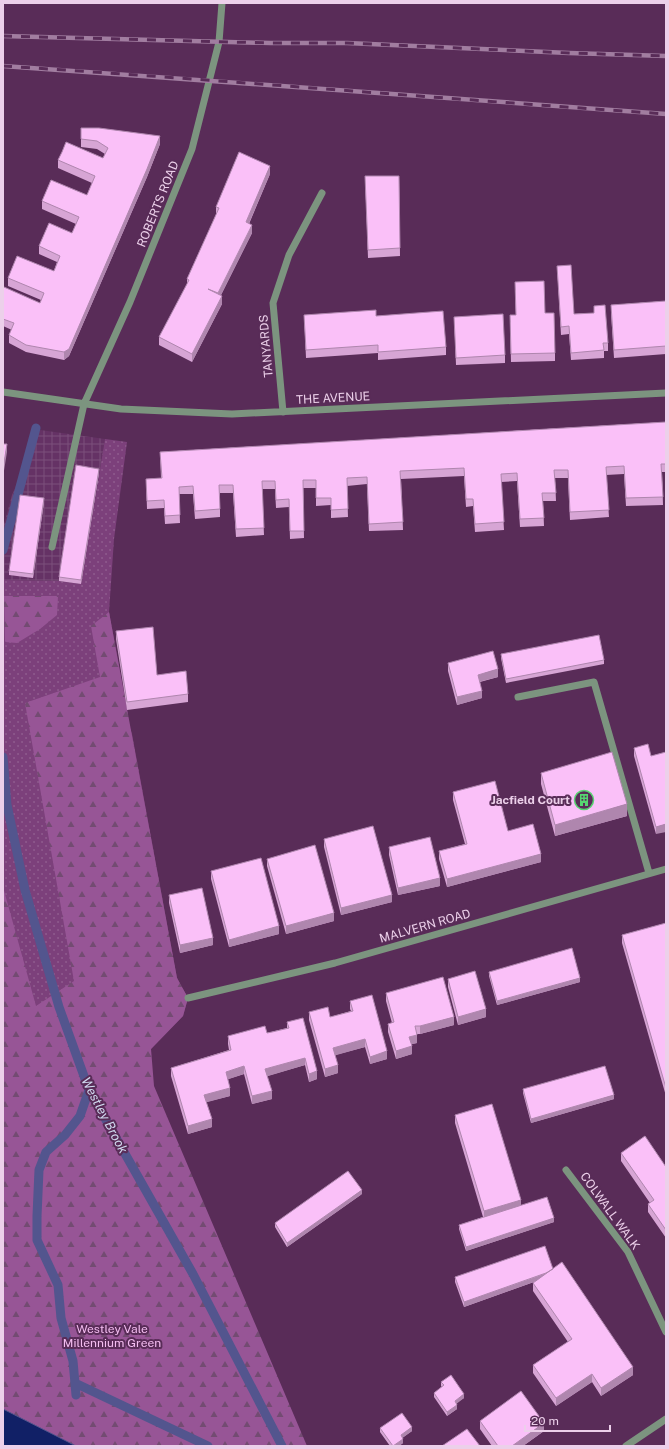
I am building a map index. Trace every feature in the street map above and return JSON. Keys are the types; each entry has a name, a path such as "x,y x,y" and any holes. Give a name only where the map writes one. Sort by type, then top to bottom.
{"street":[{"name":"ROBERTS ROAD","path":"52,547 84,404 130,302 192,149 219,42 222,3"},
{"name":"TANYARDS","path":"283,412 273,303 289,255 322,193"},
{"name":"THE AVENUE","path":"3,392 121,409 182,413 232,414 666,393"},
{"path":"518,697 594,682 649,873"},
{"name":"MALVERN ROAD","path":"188,998 336,963 666,869"},
{"name":"COLWALL WALK","path":"566,1170 628,1252 666,1332"},
{"path":"626,1446 666,1419"}],"shaded area":[{"path":"40,430 105,439 81,584 59,581 3,580 3,528 12,495"},
{"name":"Westley Vale Millennium Green","path":"105,439 127,442 114,539 109,612 127,710 124,711 132,734 177,978 188,998 183,1016 151,1049 76,1446 3,1409 3,580 59,581 81,584"},
{"path":"3,1409 76,1446 3,1446"}],"green space":[{"path":"4,596 58,596 57,615 40,629 17,643 5,642"},
{"name":"Westley Vale Millennium Green","path":"109,612 177,978 188,998 183,1016 151,1049 154,1086 307,1446 76,1446 3,1409 3,887 36,1006 74,981 25,703 100,677 91,626"}],"building":[{"path":"81,128 99,128 160,136 69,349 64,352 26,345 9,335 14,323 3,319 3,290 4,287 40,303 44,293 8,278 17,256 54,271 60,256 39,246 49,223 72,233 79,217 42,201 51,180 87,195 95,176 58,160 66,142 103,158 108,148 97,141 81,139"},
{"path":"239,152 270,166 246,222 252,225 218,293 208,289 222,296 192,354 159,337 189,280 187,279 219,208 216,207"},
{"path":"365,176 399,176 400,248 368,250"},
{"path":"571,265 574,314 594,313 594,306 605,305 608,343 603,343 604,350 571,353 569,326 561,327 557,266"},
{"path":"544,281 545,313 554,313 555,353 511,354 510,315 516,315 515,282"},
{"path":"666,301 666,346 614,350 611,305"},
{"path":"376,310 376,316 443,311 446,347 378,352 378,345 306,350 304,315"},
{"path":"503,314 505,355 456,358 454,317"},
{"path":"666,422 666,464 661,464 663,497 626,498 624,466 606,467 609,510 570,512 568,470 554,470 556,493 542,493 544,518 520,519 517,473 501,474 504,522 475,524 473,499 466,499 464,468 400,471 403,522 369,524 367,477 347,478 348,509 331,510 331,498 316,498 316,480 303,480 304,531 290,531 289,499 276,500 275,481 262,481 264,528 236,529 233,485 219,485 220,509 195,511 193,486 179,487 180,515 165,516 164,500 147,501 146,479 162,478 160,452"},
{"path":"3,444 7,444 3,469"},
{"path":"76,465 99,469 81,580 59,577"},
{"path":"20,495 44,498 33,574 9,571"},
{"path":"153,627 157,675 186,671 188,694 127,702 116,631"},
{"path":"599,635 604,660 506,679 501,654"},
{"path":"493,651 498,669 478,675 482,691 457,697 448,663"},
{"path":"648,744 651,756 666,752 666,824 656,827 634,748"},
{"name":"Jacfield Court","path":"612,752 627,804 555,825 541,773"},
{"path":"495,781 508,831 533,824 541,854 447,879 439,851 467,844 453,792"},
{"path":"373,826 392,895 341,908 324,839"},
{"path":"430,837 440,878 398,888 389,847"},
{"path":"315,845 334,913 286,926 267,859"},
{"path":"261,858 279,926 229,940 211,871"},
{"path":"202,888 213,938 180,945 169,895"},
{"path":"666,923 666,1088 622,935"},
{"path":"572,948 580,978 497,1001 489,972"},
{"path":"475,971 486,1009 458,1017 448,979"},
{"path":"443,977 454,1017 415,1026 417,1035 409,1037 412,1046 396,1051 388,1024 394,1022 386,993"},
{"path":"372,995 387,1051 370,1057 365,1039 333,1048 338,1065 325,1069 309,1012 328,1007 330,1017 353,1011 350,1001"},
{"path":"303,1018 317,1071 309,1074 305,1058 265,1069 272,1091 252,1096 244,1066 226,1072 230,1088 204,1095 212,1119 188,1126 171,1068 231,1050 228,1036 265,1026 267,1033 289,1028 287,1022"},
{"path":"605,1066 614,1095 531,1119 523,1089"},
{"path":"492,1104 521,1200 484,1211 455,1115"},
{"path":"645,1136 666,1167 666,1230 648,1204 654,1200 621,1153"},
{"path":"348,1171 362,1190 287,1243 275,1223"},
{"path":"547,1197 554,1218 466,1247 459,1225"},
{"path":"545,1246 553,1269 546,1273 464,1302 455,1277"},
{"path":"562,1262 633,1367 601,1388 592,1374 556,1398 533,1365 572,1339 533,1283"},
{"path":"451,1375 464,1394 455,1401 457,1405 447,1412 434,1393 444,1385 441,1382"},
{"path":"521,1391 544,1423 512,1446 498,1446 480,1421"},
{"path":"402,1413 412,1427 401,1435 403,1439 393,1446 380,1428"},
{"path":"467,1429 480,1446 442,1446"}],"waterway":[{"name":"Westley Brook","path":"3,550 36,428"},
{"name":"Westley Brook","path":"3,757 7,805 25,890 59,1007 89,1090 193,1274 282,1446"},
{"path":"76,1395 73,1361 61,1318 58,1285 37,1240 37,1216 39,1170 46,1152 65,1135 80,1116 89,1090"},
{"path":"75,1383 208,1446"}],"railway":[{"path":"3,36 270,43 347,43 666,56"},
{"path":"3,66 666,114"}],"place":[{"name":"Jacfield Court","path":"584,800"}]}
